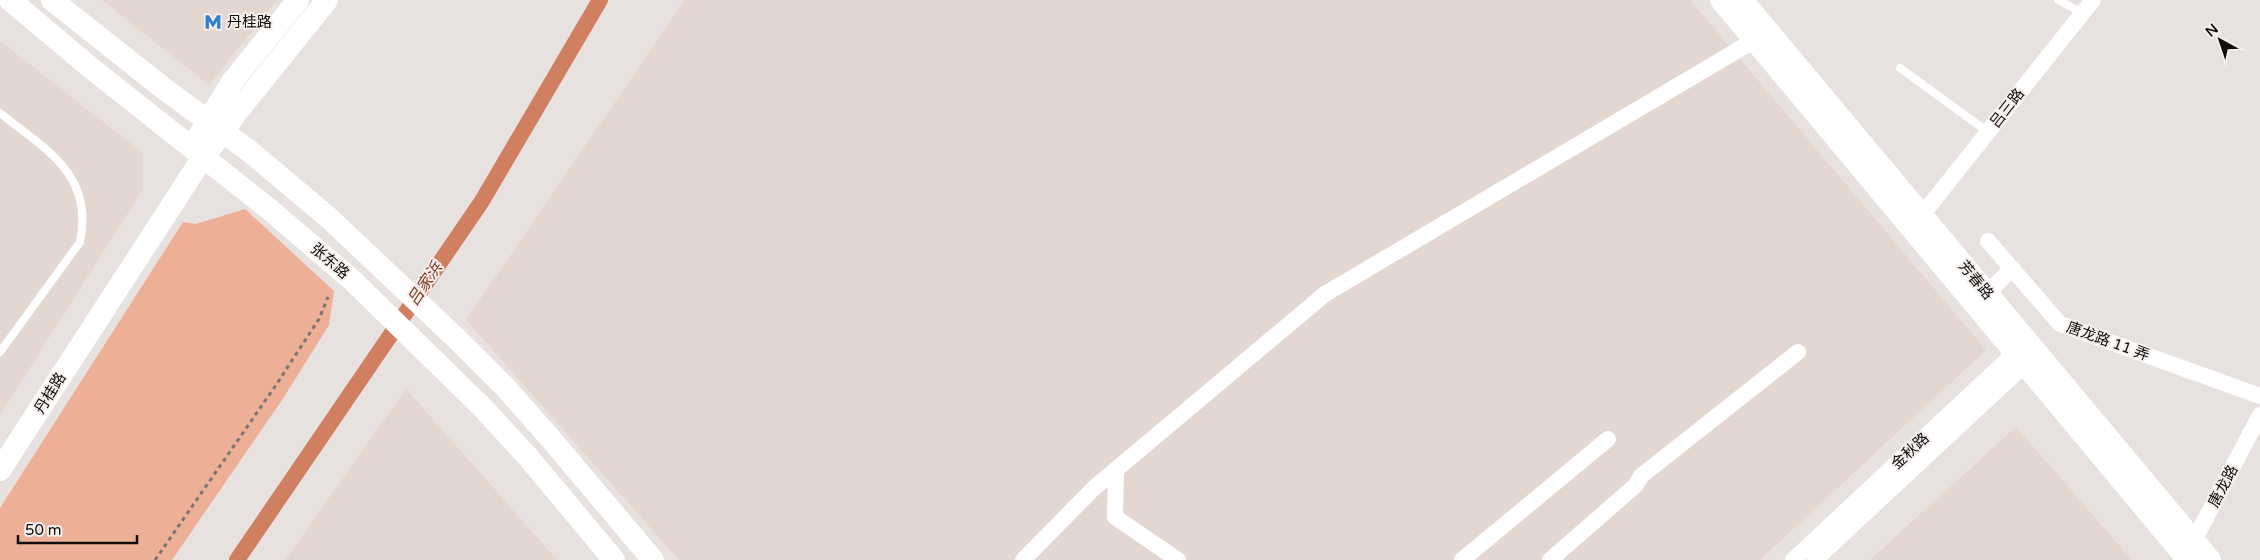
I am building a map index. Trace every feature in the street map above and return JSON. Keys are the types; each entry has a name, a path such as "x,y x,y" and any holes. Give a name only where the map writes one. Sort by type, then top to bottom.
{"street":[{"name":"张东路","path":"10,0 352,280 441,365 522,450 614,560"},
{"name":"张东路","path":"52,0 167,92 248,150 310,201 368,255 458,340 550,438 653,560"},
{"name":"丹桂路","path":"215,126 232,82 298,0"},
{"name":"丹桂路","path":"0,451 215,126 327,0"},
{"name":"芳春路","path":"1721,0 2026,353 2189,553 2210,560"},
{"name":"芳春路","path":"1742,0 1988,294 2026,353"},
{"name":"吕三路","path":"1922,215 2093,0"},
{"path":"1023,560 1094,488 1324,294 1755,40"},
{"name":"丹桂路","path":"0,470 173,201 198,152"},
{"name":"唐龙路 11 弄","path":"1988,241 2060,324 2260,396"},
{"path":"1988,294 2012,268"},
{"path":"1550,560 1636,484 1641,476 1798,352"},
{"name":"金秋路","path":"1793,560 2026,353"},
{"name":"金秋路","path":"1815,560 2026,353"},
{"name":"唐龙路","path":"2189,553 2260,415"},
{"path":"1462,560 1608,439"},
{"path":"1116,469 1115,517 1178,560"}],"lane":[{"path":"2058,0 2082,13"},
{"path":"1900,68 1988,132"},
{"path":"0,114 48,152 68,172 80,194 84,221 80,242 0,352"}],"path":[{"path":"155,560 274,388 319,319 328,297"}],"shaded area":[{"path":"102,0 277,0 209,85"},
{"path":"685,0 1690,0 1986,350 1760,560 679,560 466,320"},
{"path":"0,41 143,153 143,189 0,415"},
{"path":"245,209 334,291 329,325 284,397 172,560 0,560 0,508 183,222 196,224"},
{"path":"406,389 557,560 285,560"},
{"path":"2016,427 2132,560 1870,560"}],"waterway":[{"name":"吕家浜","path":"237,560 482,201 600,0"}],"place":[{"name":"丹桂路","path":"213,22"}]}
